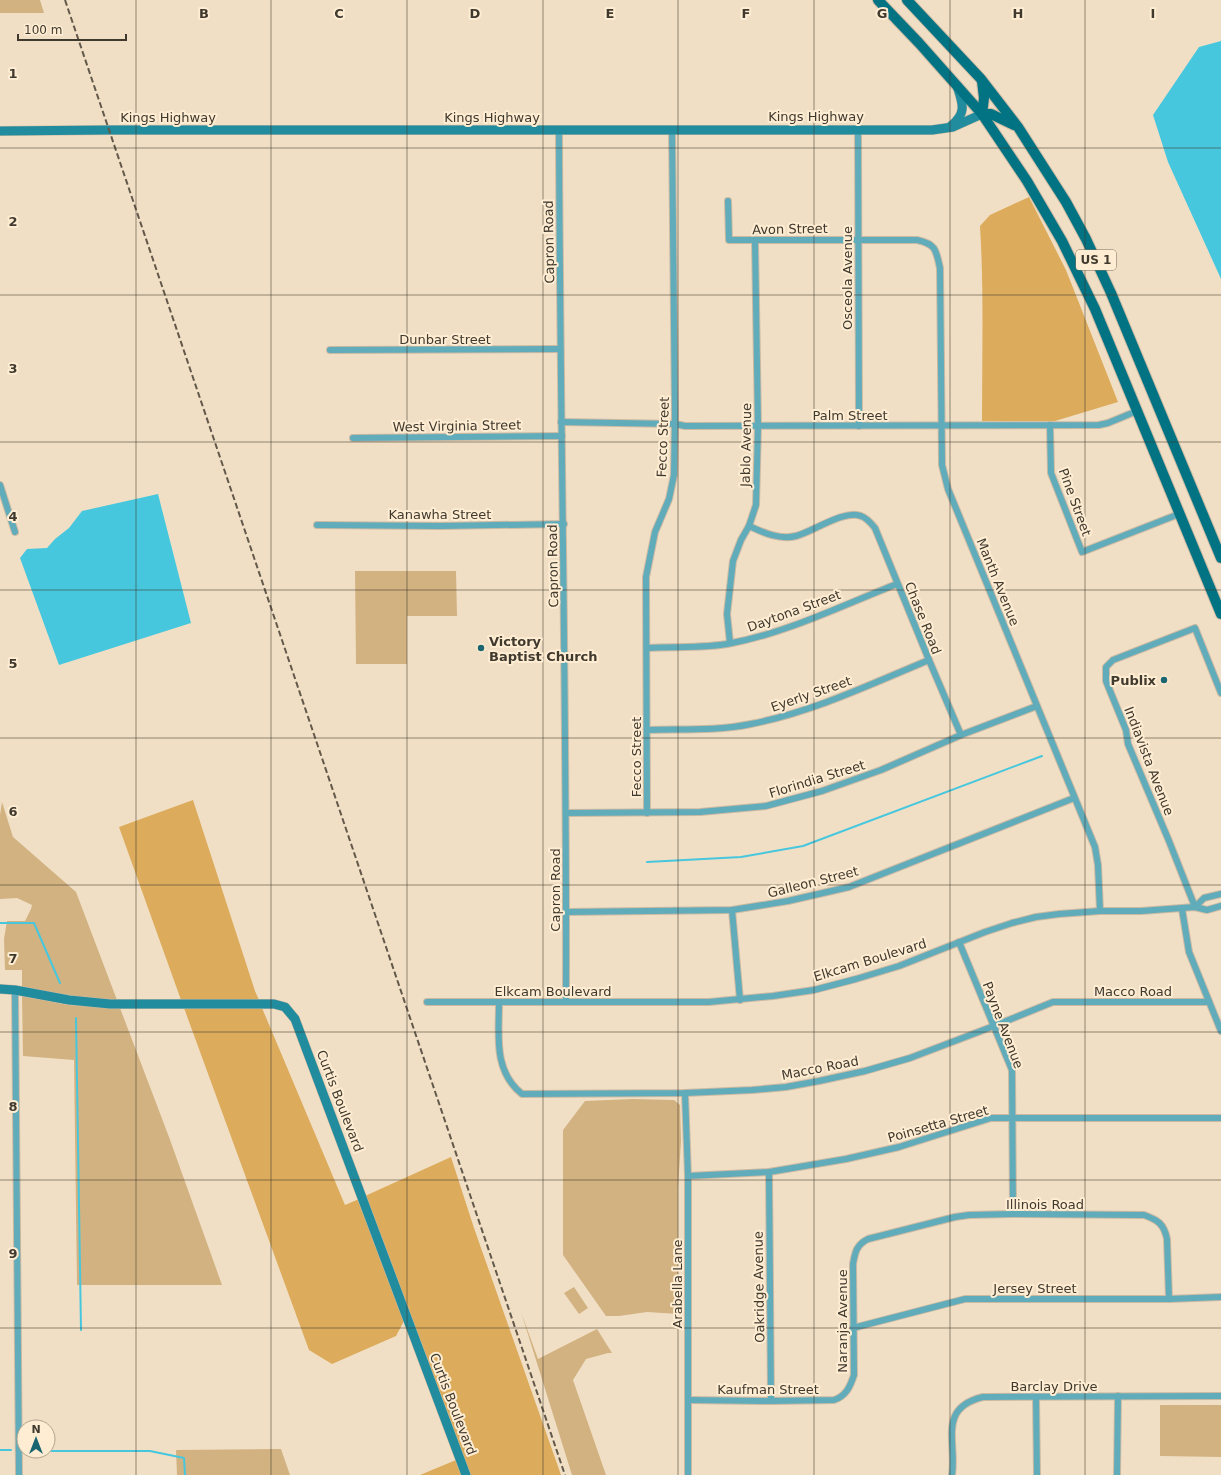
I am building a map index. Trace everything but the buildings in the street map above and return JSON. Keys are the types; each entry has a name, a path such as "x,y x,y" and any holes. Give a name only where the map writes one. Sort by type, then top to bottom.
{"main road":[{"name":"US 1","path":"878,0 982,114 1027,181 1062,241 1095,309 1221,614"},
{"name":"US 1","path":"907,0 981,78 1018,127 1066,202 1099,265 1221,558"},
{"path":"981,78 984,98 982,114 991,114 1018,127"}],"street":[{"path":"949,128 959,118 963,111 963,103 956,85"},
{"name":"Kings Highway","path":"0,131 932,130 949,128 982,114"},
{"name":"Capron Road","path":"558,130 561,422 564,524 566,1002"},
{"name":"Fecco Street","path":"647,812 646,578 655,532 669,499 674,475 675,424 672,130"},
{"name":"Osceola Avenue","path":"858,130 859,426"},
{"name":"Avon Street","path":"728,201 729,240 917,240 928,242 936,249"},
{"name":"Jablo Avenue","path":"730,644 727,614 733,561 741,540 749,526 756,505 758,426 755,241"},
{"name":"Manth Avenue","path":"936,249 940,268 942,465 948,489 1095,846 1098,865 1100,910"},
{"name":"Dunbar Street","path":"330,350 560,349"},
{"name":"Palm Street","path":"561,422 675,424 685,426 1099,425 1108,423 1137,411"},
{"name":"Pine Street","path":"1050,425 1051,473 1082,552 1179,514"},
{"name":"West Virginia Street","path":"353,438 562,436"},
{"path":"0,485 15,532"},
{"name":"Chase Road","path":"749,526 764,533 782,537 797,536 849,515 859,515 867,519 875,528 961,735"},
{"name":"Kanawha Street","path":"317,525 440,526 564,524"},
{"name":"Daytona Street","path":"647,648 694,648 730,644 763,636 806,621 897,584"},
{"name":"Indiavista Avenue","path":"1195,907 1128,744 1126,730 1106,681 1106,668 1113,660 1195,628 1221,693"},
{"name":"Eyerly Street","path":"647,730 705,729 742,725 791,715 842,696 929,660"},
{"name":"Florindia Street","path":"566,813 700,812 766,806 822,792 881,770 961,735 1037,706"},
{"name":"Galleon Street","path":"566,912 732,910 788,901 849,887 1074,798"},
{"name":"Elkcam Boulevard","path":"1195,907 1204,898 1221,894"},
{"name":"Elkcam Boulevard","path":"427,1002 709,1002 740,1000 814,990 856,979 899,966 1012,923 1036,917 1100,910 1141,911 1195,907 1207,910 1221,906"},
{"path":"1182,909 1189,952 1221,1031"},
{"path":"732,910 740,1000"},
{"name":"Payne Avenue","path":"959,942 1012,1070 1013,1214"},
{"name":"Curtis Boulevard","path":"0,990 15,990 69,1000 110,1004 274,1004 285,1006 295,1019 466,1475"},
{"path":"15,990 19,1475"},
{"name":"Macco Road","path":"499,1003 499,1053 509,1081 522,1094 685,1093 786,1087 865,1071 910,1058 1053,1002 1209,1002"},
{"name":"Arabella Lane","path":"685,1093 688,1176 688,1475"},
{"name":"Poinsetta Street","path":"688,1176 769,1172 846,1159 899,1147 991,1118 1221,1118"},
{"name":"Oakridge Avenue","path":"769,1172 771,1402"},
{"name":"Illinois Road","path":"856,1248 868,1239 955,1217 969,1215 1144,1215 1153,1218 1161,1224 1165,1232 1167,1239 1169,1299"},
{"name":"Naranja Avenue","path":"846,1393 854,1375 853,1264 856,1248"},
{"name":"Jersey Street","path":"853,1328 965,1299 1169,1299 1221,1297"},
{"name":"Kaufman Street","path":"689,1400 771,1402 834,1400 840,1398 846,1393"},
{"name":"Barclay Drive","path":"952,1475 952,1422 957,1412 963,1405 982,1396 1221,1396"},
{"path":"1117,1475 1118,1396"},
{"path":"1036,1397 1037,1475"}],"shaded area":[{"path":"0,0 40,0 44,13 0,13"},
{"path":"1029,197 1066,270 1118,402 1055,421 982,421 982,299 980,226 990,215"},
{"path":"355,571 456,571 457,616 407,616 407,664 356,664"},
{"path":"193,800 259,1000 181,1000 119,827"},
{"path":"2,802 13,837 76,892 117,1000 70,996 22,987 22,970 5,970 4,939 7,921 25,921 32,905 17,898 0,899 0,815"},
{"path":"22,996 69,1005 120,1008 169,1137 222,1285 77,1285 74,1060 23,1056"},
{"path":"184,1008 262,1008 345,1205 359,1199 404,1321 396,1336 332,1364 309,1350"},
{"path":"633,1099 674,1100 680,1105 681,1141 678,1188 678,1314 647,1312 619,1316 606,1316 563,1255 563,1130 585,1101"},
{"path":"451,1157 474,1228 561,1475 470,1475 365,1196"},
{"path":"574,1287 588,1308 579,1314 564,1293"},
{"path":"521,1312 538,1359 597,1329 612,1353 586,1359 573,1380 606,1475 572,1475"},
{"path":"1160,1405 1221,1405 1221,1457 1160,1456"},
{"path":"281,1449 290,1475 177,1475 176,1450"},
{"path":"456,1460 462,1475 420,1475"}],"water":[{"path":"1221,41 1221,279 1168,162 1153,115 1199,47"},
{"path":"158,494 191,623 59,665 20,558 27,549 47,548 55,539 69,528 82,511"}],"waterway":[{"path":"647,862 741,857 803,846 1042,756"},
{"path":"0,923 34,923 60,983"},
{"path":"76,1018 81,1330"},
{"path":"0,1450 11,1450"},
{"path":"56,1451 150,1451 184,1458 185,1475"}],"railway":[{"path":"65,0 565,1475"}],"place":[{"name":"Victory Baptist Church","path":"481,648"},
{"name":"Publix","path":"1164,680"}]}
